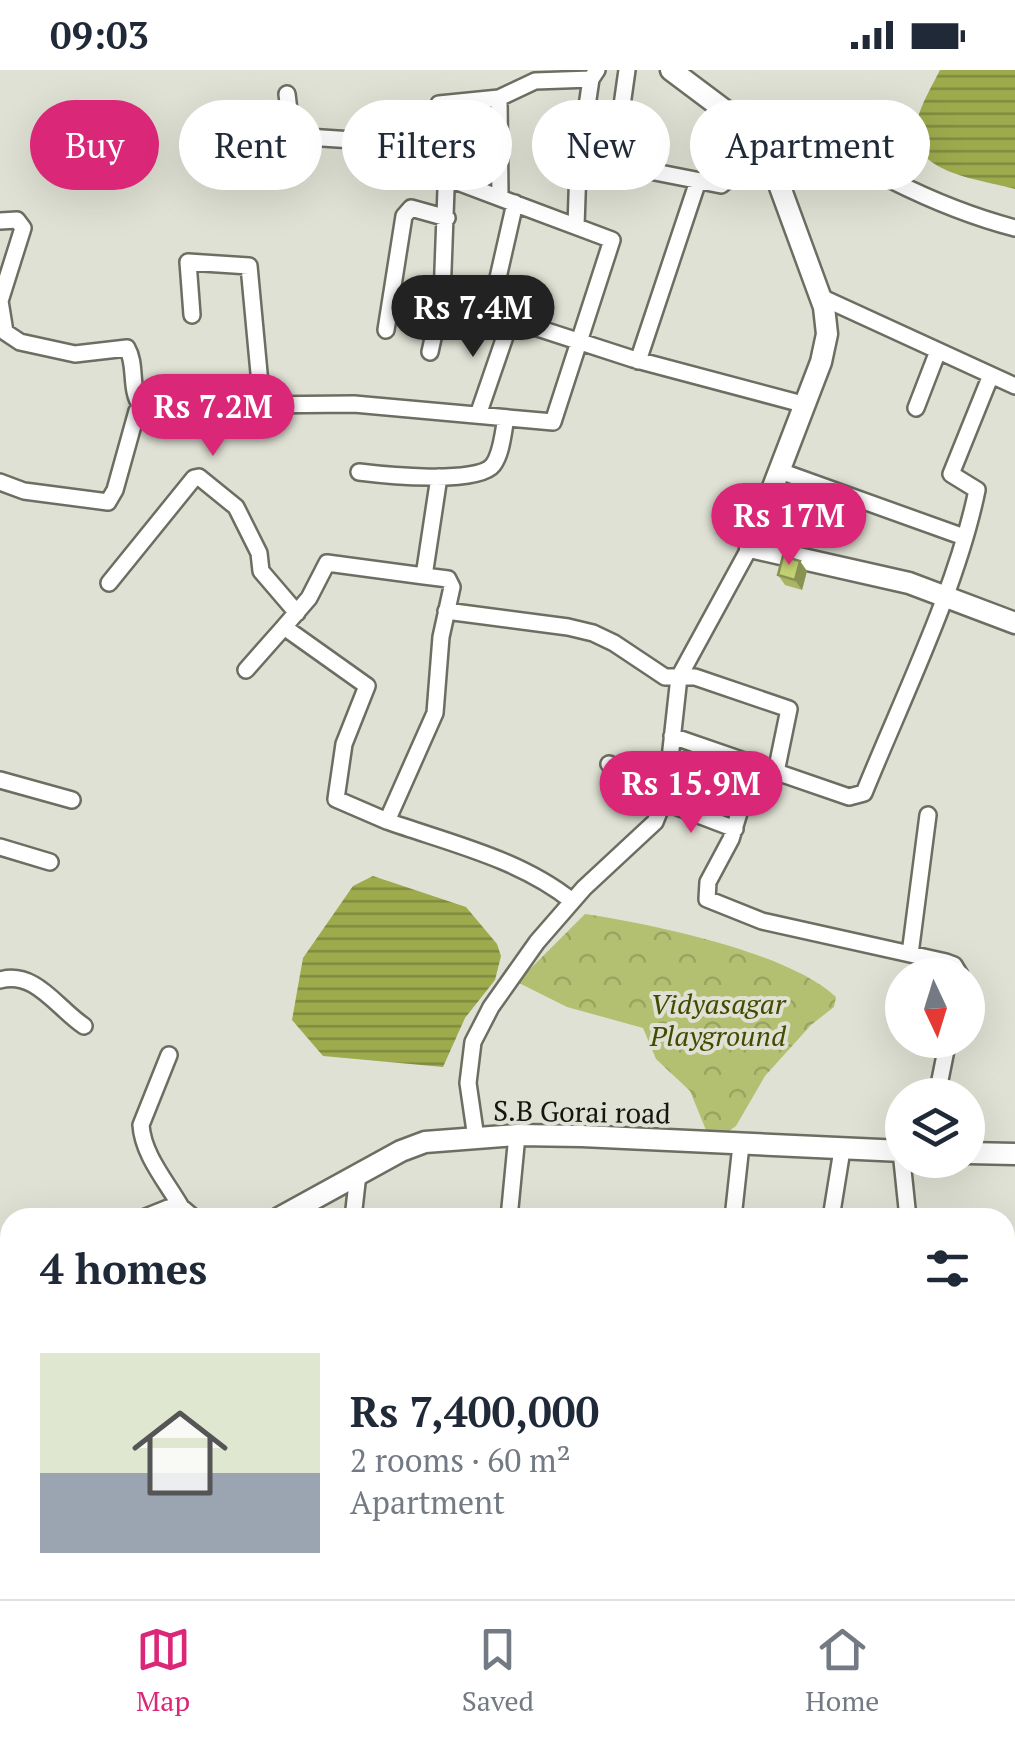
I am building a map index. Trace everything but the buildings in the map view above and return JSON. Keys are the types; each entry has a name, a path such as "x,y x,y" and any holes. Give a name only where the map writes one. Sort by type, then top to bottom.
{"street":[{"path":"626,70 616,164 690,179"},
{"path":"671,70 711,100"},
{"path":"463,100 499,98 535,81 594,74 578,167 576,226"},
{"path":"287,94 292,136 342,139"},
{"path":"490,313 507,200 499,98"},
{"path":"430,352 442,297 445,190"},
{"path":"141,406 354,404 554,422 613,244 608,237 481,190"},
{"path":"638,361 695,190"},
{"path":"476,1138 468,1083 474,1042 490,1007 572,901 655,822 665,796 680,677 750,548 806,405 827,334 820,296 782,190"},
{"path":"914,190 960,211 1015,228"},
{"path":"386,330 404,216 411,208 446,218"},
{"path":"0,220 18,220 23,228 0,302 5,332 20,342 75,354 128,348 135,396 141,406 108,502 24,491 0,482"},
{"path":"192,315 188,262 248,264 262,405"},
{"path":"820,296 1015,386"},
{"path":"442,297 638,361 806,405"},
{"path":"478,415 510,319"},
{"path":"916,408 938,350"},
{"path":"672,736 850,797 861,796 964,537 976,490 950,474 991,375"},
{"path":"358,472 440,477 484,472 492,467 506,418"},
{"path":"780,471 964,537"},
{"path":"110,583 194,478 199,477 236,507 259,553 261,571 298,612"},
{"path":"424,576 440,477"},
{"path":"750,548 909,583 1015,622"},
{"path":"246,670 309,598 327,563 452,582 435,713 387,821"},
{"path":"446,611 580,630 614,643 665,676 695,676 789,709 776,772"},
{"path":"284,627 367,686 344,744 336,799 516,868 541,879 572,901"},
{"path":"609,764 735,829"},
{"path":"754,764 735,829 708,882 705,894 712,904 762,921 926,958"},
{"path":"0,780 72,800"},
{"path":"910,954 928,815"},
{"path":"0,848 50,862"},
{"path":"0,980 15,976 35,984 84,1026"},
{"path":"169,1055 142,1134 145,1148 185,1208"},
{"path":"510,1208 516,1135"},
{"name":"S.B Gorai road","path":"297,1208 425,1142 516,1135 885,1151"},
{"path":"735,1208 742,1145"},
{"path":"833,1208 842,1150"},
{"path":"985,1153 1015,1154"},
{"path":"354,1208 358,1174"},
{"path":"904,1178 907,1208"}],"green space":[{"name":"Vidyasagar Playground","path":"585,914 717,942 786,966 836,997 834,1007 811,1025 765,1076 736,1126 723,1135 708,1135 690,1091 656,1059 643,1028 567,1007 517,982"}],"shaded area":[{"path":"940,70 1015,70 1015,189 962,176 930,160 930,100 925,100"},
{"path":"373,876 466,907 497,944 501,956 495,980 465,1018 443,1067 323,1056 292,1020 303,958 353,886"}]}
